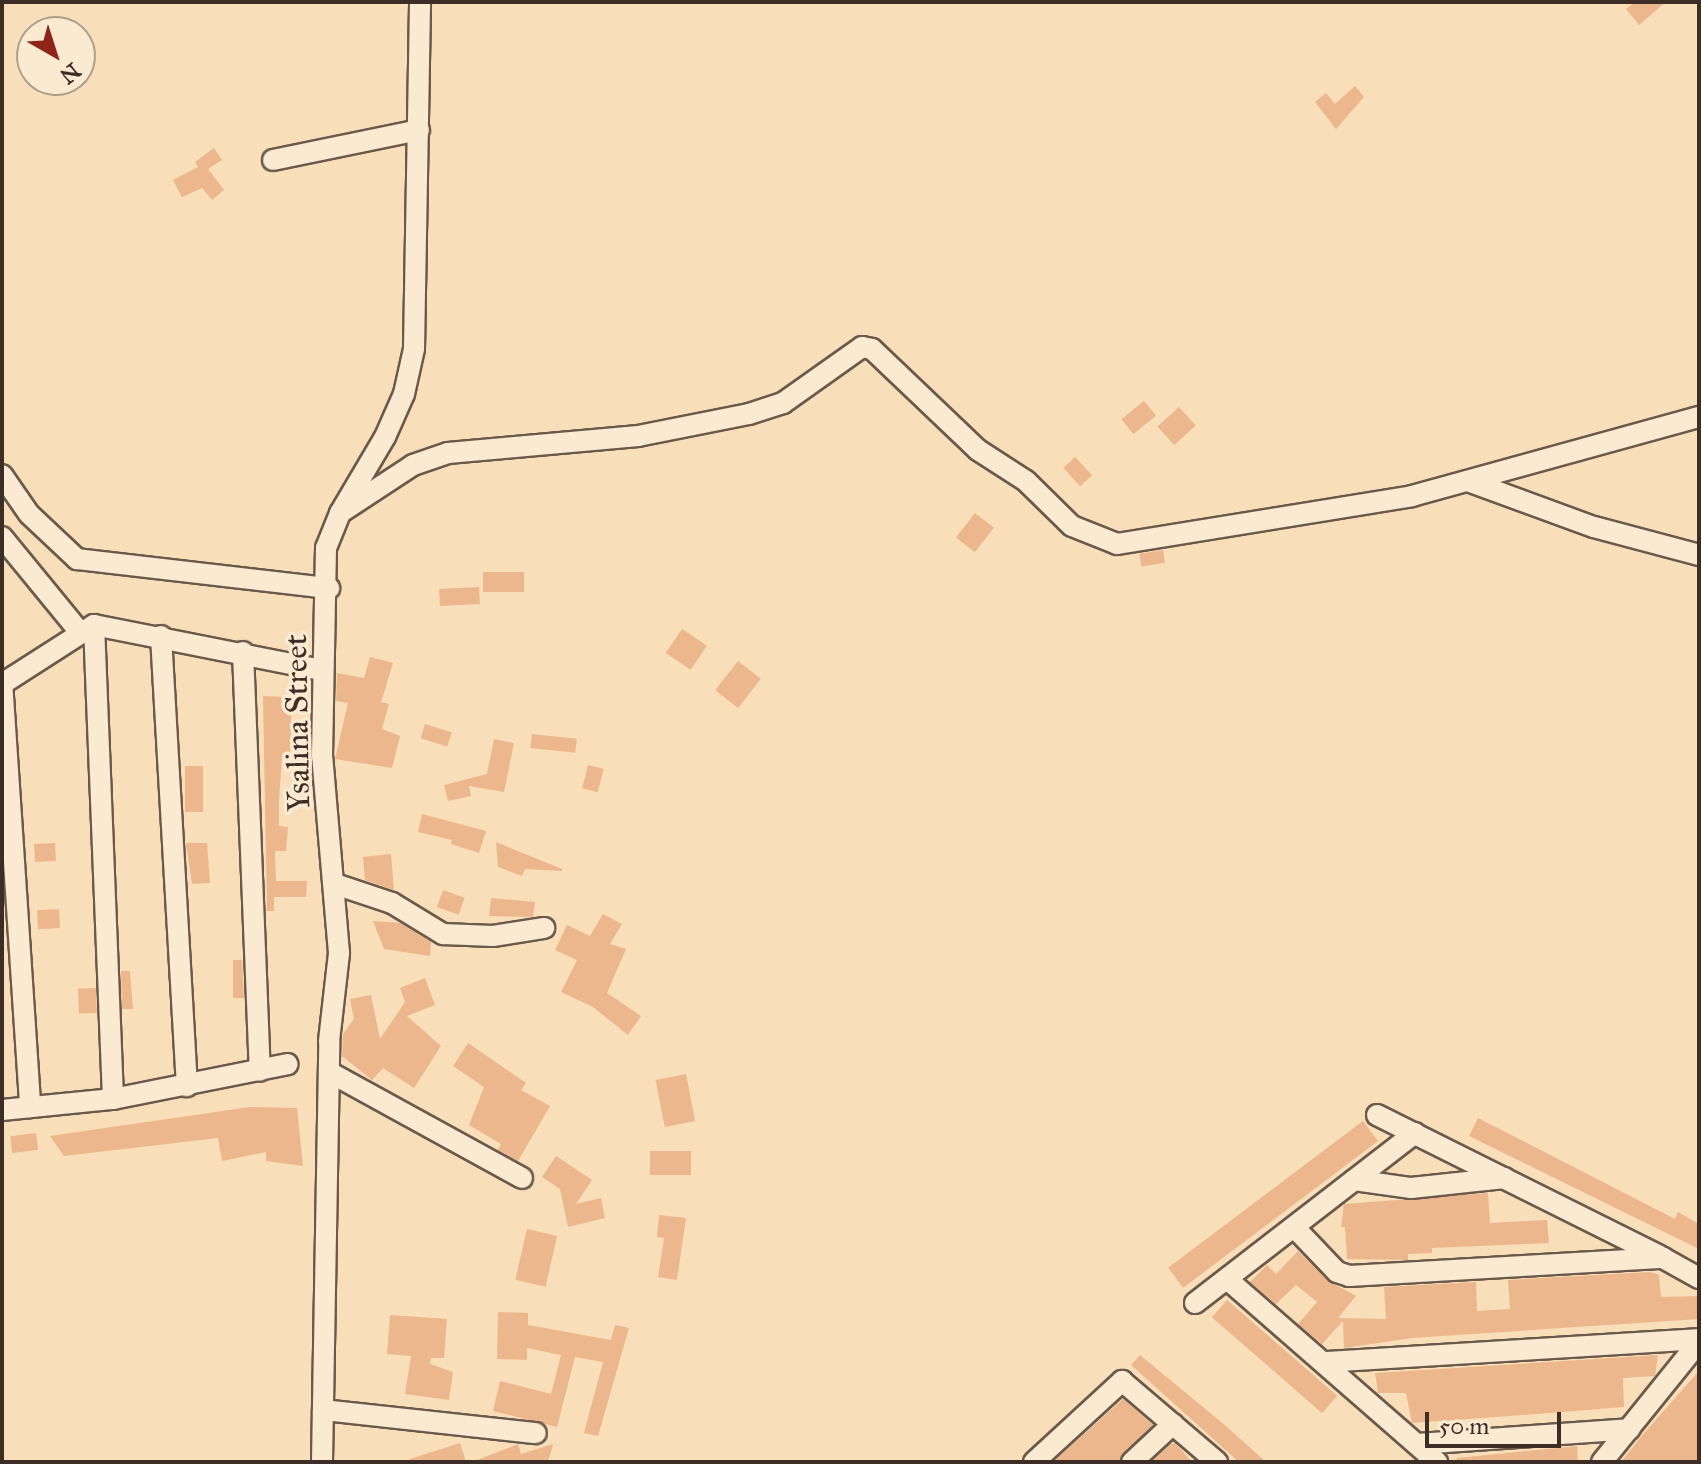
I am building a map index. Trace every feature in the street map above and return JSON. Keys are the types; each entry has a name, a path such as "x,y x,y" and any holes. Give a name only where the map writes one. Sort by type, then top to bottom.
{"street":[{"name":"Ysalina Street","path":"322,1462 331,1073 329,1041 339,953 322,756 321,670 329,588 326,548 340,513 385,437 404,394 414,349 420,2"},
{"path":"273,160 419,130"},
{"path":"340,513 413,465 448,453 638,436 749,414 793,396 862,347 899,372 978,450 1026,481 1072,526 1099,540 1140,543 1468,481 1569,449 1699,417"},
{"path":"2,475 29,514 77,559 329,588"},
{"path":"1468,481 1618,535 1699,555"},
{"path":"2,537 86,628 113,1099"},
{"path":"30,1107 5,766 3,683 86,628 161,636 321,670"},
{"path":"161,636 187,1086"},
{"path":"243,652 260,1071"},
{"path":"335,884 392,903 443,934 467,938 544,928"},
{"path":"2,1110 113,1099 288,1064"},
{"path":"331,1073 522,1178"},
{"path":"1377,1115 1699,1278"},
{"path":"1195,1303 1415,1133"},
{"path":"1354,1180 1411,1188 1504,1178"},
{"path":"1294,1227 1337,1272 1349,1276 1663,1258"},
{"path":"1227,1279 1437,1462"},
{"path":"1325,1362 1699,1340"},
{"path":"1602,1462 1699,1340"},
{"path":"1034,1462 1122,1381 1217,1462"},
{"path":"323,1410 536,1433"},
{"path":"1132,1462 1173,1424"},
{"path":"1417,1444 1629,1429"}],"building":[{"path":"1635,2 1666,2 1639,25 1626,9"},
{"path":"1355,86 1364,97 1336,129 1315,102 1326,93 1335,104"},
{"path":"214,148 222,160 208,169 224,190 212,200 202,188 182,197 173,180 198,167 195,162"},
{"path":"1144,401 1156,416 1133,434 1121,419"},
{"path":"1179,407 1196,426 1174,445 1157,426"},
{"path":"1075,457 1092,475 1080,486 1063,468"},
{"path":"975,513 994,528 975,552 956,537"},
{"path":"1163,550 1165,563 1141,567 1139,554"},
{"path":"483,572 524,572 524,592 483,592"},
{"path":"479,587 480,604 440,606 439,589"},
{"path":"682,629 707,646 691,670 666,653"},
{"path":"370,657 393,663 381,702 389,704 382,729 400,736 392,768 335,759 348,703 336,701 337,673 364,678"},
{"path":"738,661 761,679 738,708 715,690"},
{"path":"263,696 292,697 290,757 282,757 279,800 279,826 288,827 286,851 275,851 276,881 307,881 306,897 274,897 274,911 267,911"},
{"path":"425,724 452,732 447,747 421,738"},
{"path":"532,734 577,739 575,753 531,748"},
{"path":"494,739 514,743 504,792 469,786 471,796 448,801 444,785 487,774"},
{"path":"588,765 604,769 598,792 582,788"},
{"path":"185,766 203,766 203,812 185,812"},
{"path":"422,814 486,831 479,853 451,844 452,840 418,832"},
{"path":"496,842 562,871 525,869 522,876 498,867"},
{"path":"55,843 56,861 35,862 34,844"},
{"path":"186,843 207,843 210,883 192,884"},
{"path":"391,854 394,890 365,880 363,857"},
{"path":"443,890 465,898 458,915 437,907"},
{"path":"491,898 535,902 533,917 489,916"},
{"path":"59,909 60,928 38,929 37,910"},
{"path":"603,914 622,924 610,944 626,949 607,993 641,1016 628,1035 593,1007 561,992 577,960 555,950 567,925 590,936"},
{"path":"373,921 400,923 431,942 430,956 384,949"},
{"path":"233,960 242,960 244,998 233,998"},
{"path":"121,971 130,971 133,1009 122,1009"},
{"path":"425,978 435,1005 407,1016 441,1046 414,1088 383,1068 372,1080 342,1056 343,1034 354,1019 350,999 371,995 380,1039 405,1002 400,988"},
{"path":"96,988 97,1013 79,1014 78,989"},
{"path":"468,1043 526,1083 521,1090 550,1106 518,1161 498,1150 501,1144 469,1125 484,1087 453,1066"},
{"path":"686,1074 695,1121 665,1127 656,1080"},
{"path":"250,1107 297,1108 303,1166 266,1161 266,1152 222,1161 218,1138 64,1156 50,1136"},
{"path":"1478,1118 1675,1219 1678,1212 1699,1224 1699,1249 1469,1136"},
{"path":"1363,1121 1378,1141 1183,1288 1168,1268"},
{"path":"36,1133 38,1150 12,1153 10,1136"},
{"path":"650,1151 691,1151 691,1175 650,1175"},
{"path":"556,1156 592,1180 576,1204 601,1198 605,1218 568,1227 560,1189 542,1177"},
{"path":"1488,1193 1490,1223 1547,1220 1549,1243 1432,1248 1432,1253 1408,1254 1408,1260 1347,1259 1345,1227 1341,1227 1344,1204"},
{"path":"659,1215 686,1218 677,1280 658,1277 664,1238 657,1237"},
{"path":"527,1229 557,1236 546,1287 515,1280"},
{"path":"1298,1251 1328,1281 1356,1296 1338,1318 1386,1319 1384,1287 1476,1282 1477,1311 1510,1309 1508,1280 1650,1272 1659,1275 1661,1297 1699,1296 1699,1319 1412,1338 1344,1348 1343,1321 1322,1344 1298,1324 1317,1302 1296,1285 1276,1304 1250,1282 1267,1265 1276,1274"},
{"path":"1227,1300 1337,1396 1322,1413 1212,1317"},
{"path":"498,1312 528,1313 528,1325 611,1340 615,1325 629,1328 598,1436 584,1433 603,1362 575,1357 557,1427 493,1411 500,1381 551,1394 561,1355 527,1348 527,1360 497,1359"},
{"path":"390,1315 447,1319 444,1358 431,1358 430,1364 453,1372 449,1400 405,1394 411,1356 387,1354"},
{"path":"1140,1355 1266,1462 1239,1462 1131,1365"},
{"path":"1658,1355 1655,1376 1623,1378 1624,1407 1412,1423 1406,1393 1378,1393 1375,1373"},
{"path":"1699,1371 1699,1462 1621,1462 1645,1432"},
{"path":"1123,1399 1153,1425 1119,1462 1053,1462"},
{"path":"460,1443 466,1462 411,1462 410,1459"},
{"path":"1175,1443 1192,1462 1151,1462 1170,1444"},
{"path":"518,1444 521,1454 553,1444 548,1462 472,1462"},
{"path":"1577,1446 1578,1462 1457,1462 1457,1458"}]}
